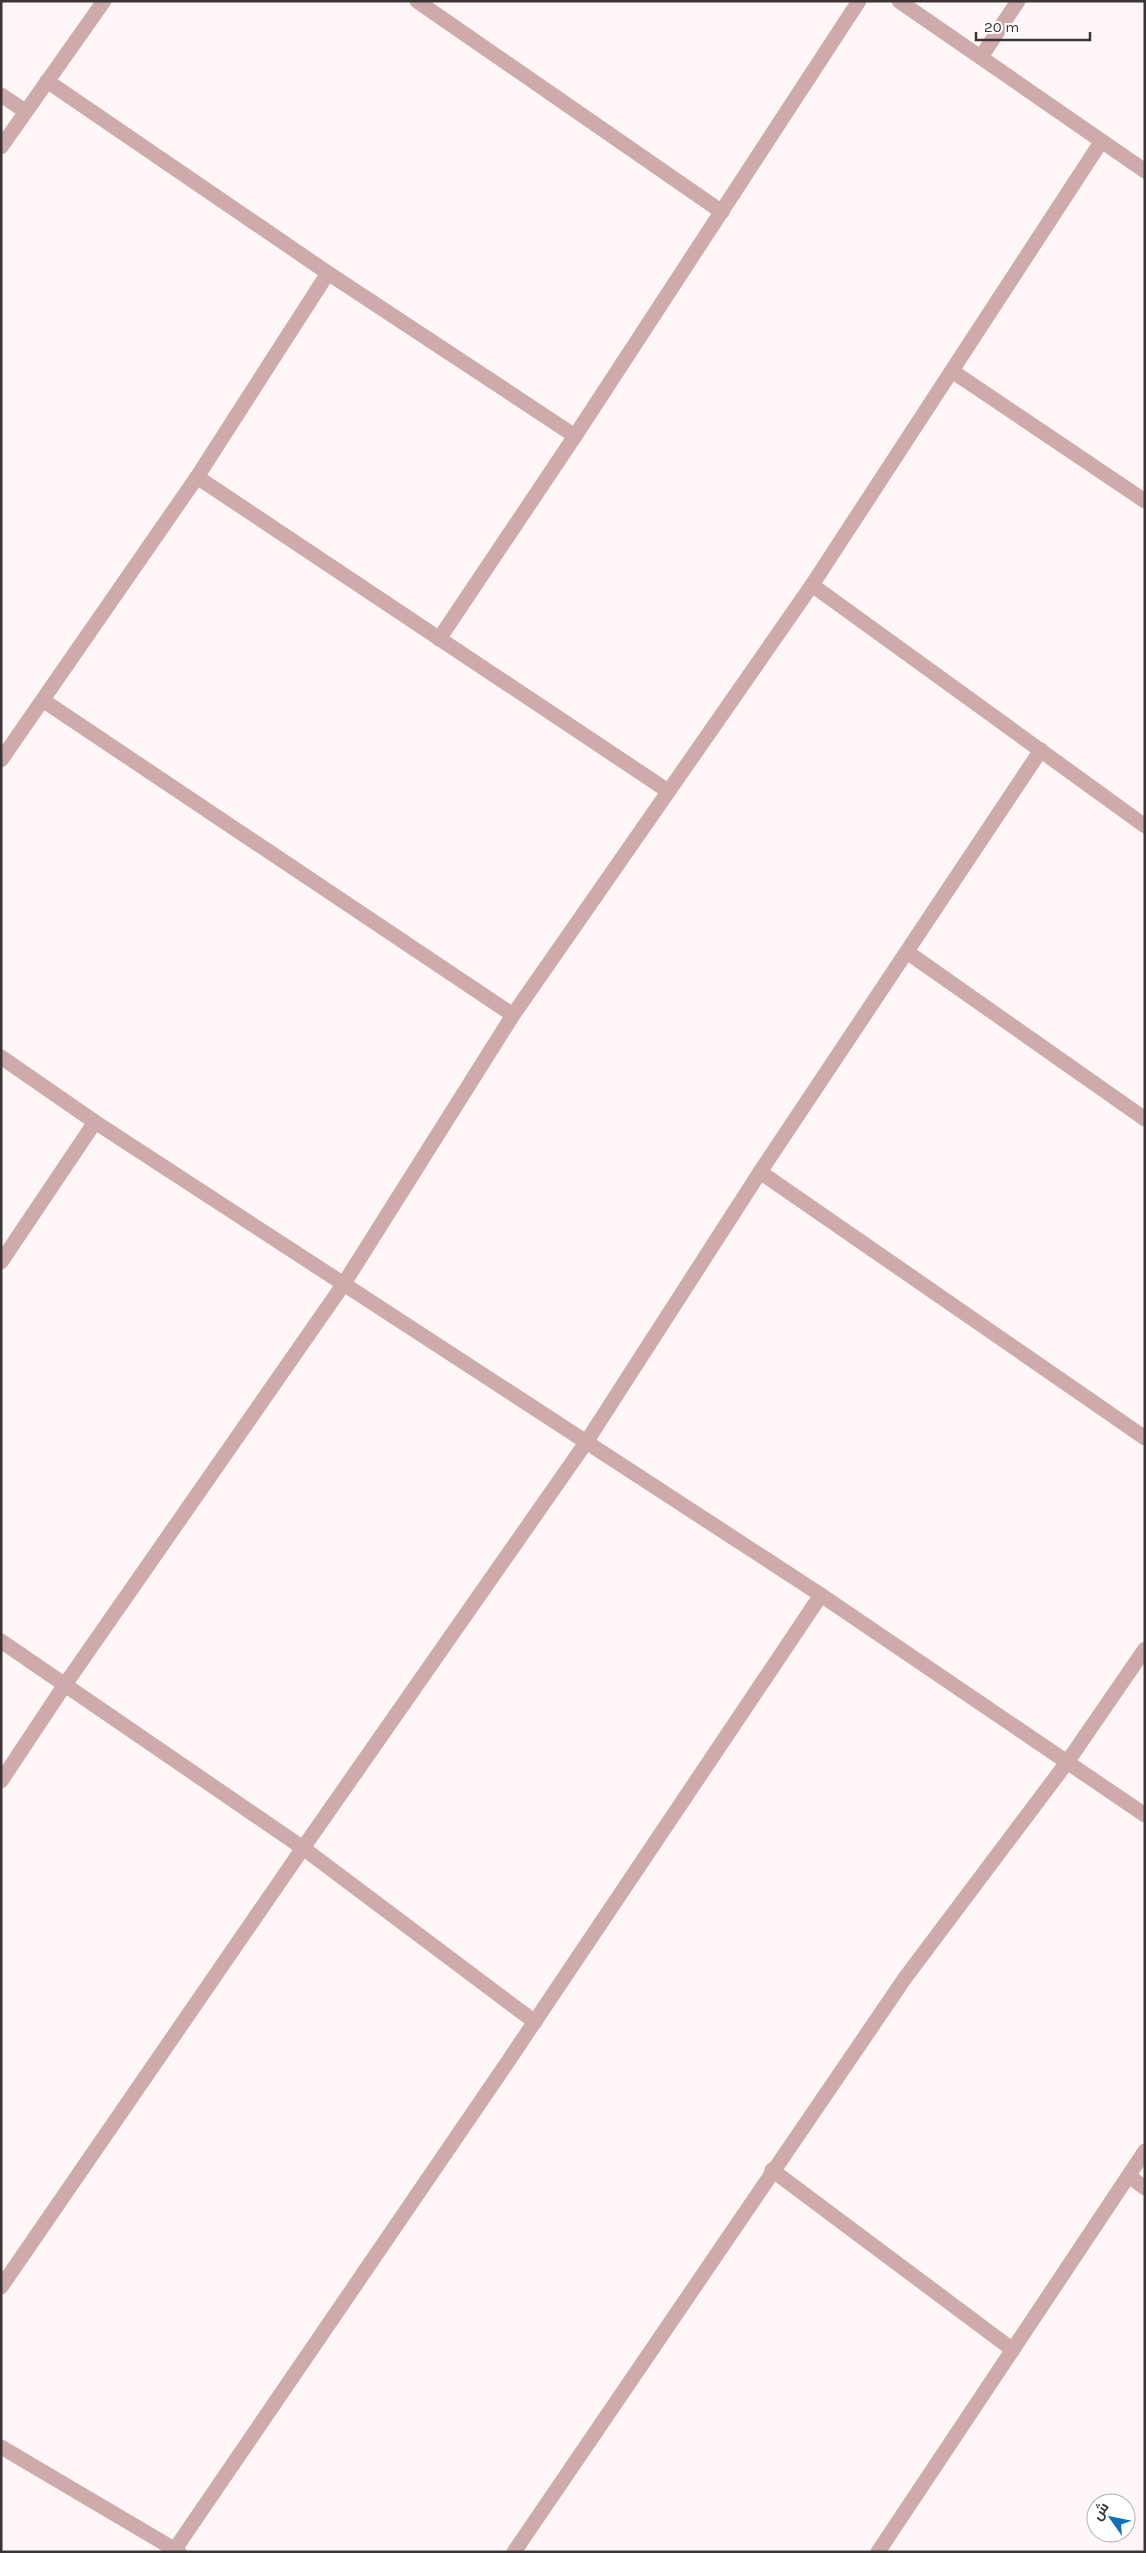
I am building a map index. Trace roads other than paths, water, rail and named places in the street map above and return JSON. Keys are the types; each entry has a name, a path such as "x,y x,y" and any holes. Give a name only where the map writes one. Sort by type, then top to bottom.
{"street":[{"path":"1,147 104,1"},
{"path":"418,1 722,212"},
{"path":"439,638 575,436 858,1"},
{"path":"899,1 1145,171"},
{"path":"980,57 1018,1"},
{"path":"47,81 328,273 575,436"},
{"path":"1,95 25,111"},
{"path":"1,1781 64,1686 343,1285 513,1015 812,585 1101,142"},
{"path":"1,760 44,701 197,477 328,273"},
{"path":"952,371 1145,501"},
{"path":"197,477 668,791"},
{"path":"812,585 1145,826"},
{"path":"44,701 513,1015"},
{"path":"1,2287 303,1848 585,1444 760,1172 1041,750"},
{"path":"907,952 1142,1112"},
{"path":"1,1057 95,1122 585,1444 821,1595 1145,1815"},
{"path":"1,1262 95,1122"},
{"path":"760,1172 1145,1438"},
{"path":"1,2447 175,2551 535,2022 821,1595"},
{"path":"1,1641 303,1848 535,2022"},
{"path":"514,2552 904,1978 1068,1761 1145,1649"},
{"path":"878,2552 1145,2151"},
{"path":"772,2170 1013,2350"},
{"path":"1129,2176 1145,2188"}]}
